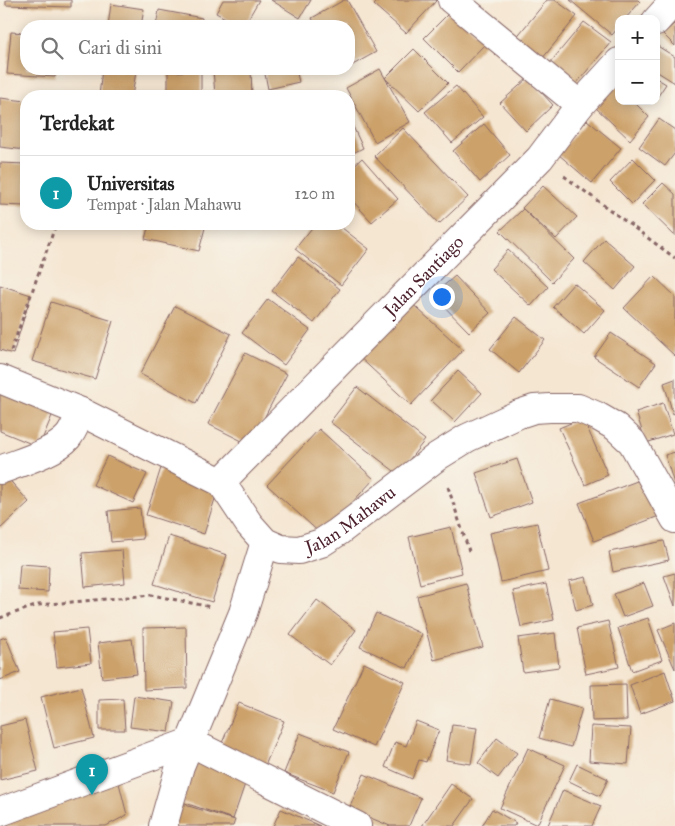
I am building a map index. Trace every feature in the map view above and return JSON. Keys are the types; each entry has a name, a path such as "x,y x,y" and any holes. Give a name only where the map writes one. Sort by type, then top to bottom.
{"street":[{"path":"452,0 580,105"},
{"path":"660,17 675,0"},
{"name":"Jalan Santiago","path":"221,482 540,158 580,105 615,66"},
{"path":"0,380 81,412 221,482 249,524 265,542 243,614 180,766 163,826"},
{"name":"Jalan Mahawu","path":"265,542 281,549 299,550 321,543 438,456 467,438 534,409 565,407 578,408 597,416 616,427 632,442 675,519"},
{"path":"0,470 48,451 62,442 69,436 81,412"},
{"path":"0,812 190,742 348,824"}],"path":[{"path":"540,158 675,258"},
{"path":"0,380 54,230"},
{"path":"438,456 469,551"},
{"path":"0,618 38,605 152,595 243,614"}],"building":[{"path":"6,0 71,0 71,7 6,5"},
{"path":"223,0 259,0 247,20 229,20 216,13"},
{"path":"271,0 311,0 300,18"},
{"path":"347,0 376,52 355,64 355,20 313,20 312,18"},
{"path":"379,0 437,0 406,33 374,5"},
{"path":"547,0 555,0 577,16 542,59 515,39"},
{"path":"570,0 638,0 640,2 629,15 615,15 615,32 612,35"},
{"path":"111,4 144,9 142,20 109,20"},
{"path":"159,10 202,18 202,20 157,20"},
{"path":"452,10 486,43 458,72 424,38"},
{"path":"584,22 611,42 576,84 549,64"},
{"path":"675,23 675,46 663,34"},
{"path":"11,32 20,33 20,75 7,74"},
{"path":"660,48 675,57 675,83 660,74"},
{"path":"414,49 448,83 419,111 385,78"},
{"path":"380,69 410,122 375,142 355,105 355,90 347,90 346,88"},
{"path":"23,75 55,75 55,77"},
{"path":"101,75 136,75 133,90 100,90"},
{"path":"168,75 201,75 201,90 168,90"},
{"path":"213,75 251,75 252,90 215,90"},
{"path":"265,75 297,75 299,82 268,89"},
{"path":"528,78 553,105 526,131 500,103"},
{"path":"660,80 666,84 660,93"},
{"path":"614,83 615,105 637,105 649,117 630,140 595,107"},
{"path":"456,86 483,117 452,143 425,112"},
{"path":"0,98 20,100 20,149 0,147"},
{"path":"659,119 675,130 675,153 665,166 639,147"},
{"path":"587,120 621,148 592,183 558,154"},
{"path":"484,124 510,155 480,182 453,151"},
{"path":"403,128 468,197 439,224 374,156"},
{"path":"355,131 363,148 355,152"},
{"path":"362,158 398,199 372,222 355,204 355,164"},
{"path":"633,158 655,180 632,204 610,182"},
{"path":"0,163 20,164 20,206 0,205"},
{"path":"663,183 675,194 675,236 642,204"},
{"path":"543,186 577,217 556,239 522,208"},
{"path":"523,209 574,259 552,282 500,231"},
{"path":"147,230 204,230 199,251 145,239"},
{"path":"310,230 345,230 369,249 341,285 295,249"},
{"path":"604,239 635,266 615,290 584,262"},
{"path":"508,250 548,287 531,306 491,269"},
{"path":"298,257 340,289 314,323 272,291"},
{"path":"455,276 490,313 469,332 433,295"},
{"path":"654,276 675,296 675,356 624,308"},
{"path":"574,283 605,310 584,334 553,307"},
{"path":"0,285 31,295 13,354 0,350"},
{"path":"268,299 310,330 284,365 242,333"},
{"path":"407,299 463,350 411,405 356,354"},
{"path":"51,302 113,321 95,379 32,361"},
{"path":"175,306 231,334 196,403 140,374"},
{"path":"516,317 545,340 519,373 490,349"},
{"path":"611,333 656,363 639,387 594,357"},
{"path":"245,353 287,374 250,445 208,424"},
{"path":"458,371 482,393 455,422 431,400"},
{"path":"675,379 675,413 673,414 664,383"},
{"path":"0,384 56,406 39,447 0,431"},
{"path":"357,387 425,440 398,474 330,422"},
{"path":"663,403 673,434 646,443 636,412"},
{"path":"583,418 608,475 585,485 559,428"},
{"path":"319,429 374,479 322,535 267,485"},
{"path":"675,452 675,487 665,455"},
{"path":"107,456 147,474 133,503 93,485"},
{"path":"517,459 532,502 491,517 476,473"},
{"path":"161,468 219,486 204,534 146,515"},
{"path":"5,475 29,502 0,529 0,480"},
{"path":"645,478 659,516 594,541 579,503"},
{"path":"140,508 143,539 111,542 108,511"},
{"path":"537,523 548,571 501,582 490,533"},
{"path":"451,527 462,573 420,584 409,537"},
{"path":"169,536 227,555 212,602 154,584"},
{"path":"664,541 669,560 613,572 609,552"},
{"path":"122,550 125,583 85,587 82,553"},
{"path":"20,564 49,566 48,592 18,590"},
{"path":"675,573 675,606 664,576"},
{"path":"586,577 593,605 576,610 569,581"},
{"path":"466,583 483,647 434,660 417,596"},
{"path":"644,583 653,606 623,617 614,594"},
{"path":"546,584 554,620 521,627 513,591"},
{"path":"317,600 356,630 330,665 290,635"},
{"path":"376,613 422,634 407,668 360,647"},
{"path":"648,618 662,660 632,671 618,628"},
{"path":"608,621 619,667 586,674 577,628"},
{"path":"675,623 675,669 658,630"},
{"path":"186,627 187,688 144,690 143,628"},
{"path":"87,629 91,663 57,667 53,632"},
{"path":"555,633 559,667 523,672 518,638"},
{"path":"6,637 20,672 0,680 0,639"},
{"path":"132,639 137,674 102,678 98,643"},
{"path":"364,663 405,682 374,747 333,729"},
{"path":"665,671 675,701 640,714 630,685"},
{"path":"626,684 627,720 592,721 591,685"},
{"path":"81,687 94,738 54,748 41,697"},
{"path":"134,696 174,702 169,732 130,727"},
{"path":"123,699 125,730 99,730 99,700"},
{"path":"550,699 582,708 571,747 539,738"},
{"path":"239,703 284,721 264,768 219,750"},
{"path":"25,720 38,771 0,780 0,726"},
{"path":"416,721 439,730 426,762 419,760 412,779 385,767 395,742 406,746"},
{"path":"452,725 477,728 471,764 446,760"},
{"path":"591,726 631,728 628,764 589,761"},
{"path":"300,733 349,752 333,792 284,773"},
{"path":"497,738 517,753 498,778 478,763"},
{"path":"528,748 565,765 537,825 500,808"},
{"path":"197,758 248,775 233,819 182,802"},
{"path":"577,764 608,779 600,796 569,781"},
{"path":"364,774 421,798 409,826 390,826 349,809"},
{"path":"117,775 127,815 106,826 0,826 0,817"},
{"path":"451,784 473,799 454,826 422,826"},
{"path":"563,790 601,806 592,826 548,825"},
{"path":"175,802 235,820 233,826 167,826"},
{"path":"281,809 320,826 273,826"},
{"path":"492,809 516,823 514,826 482,826"}],"place":[{"name":"Universitas","path":"92,795"}]}
